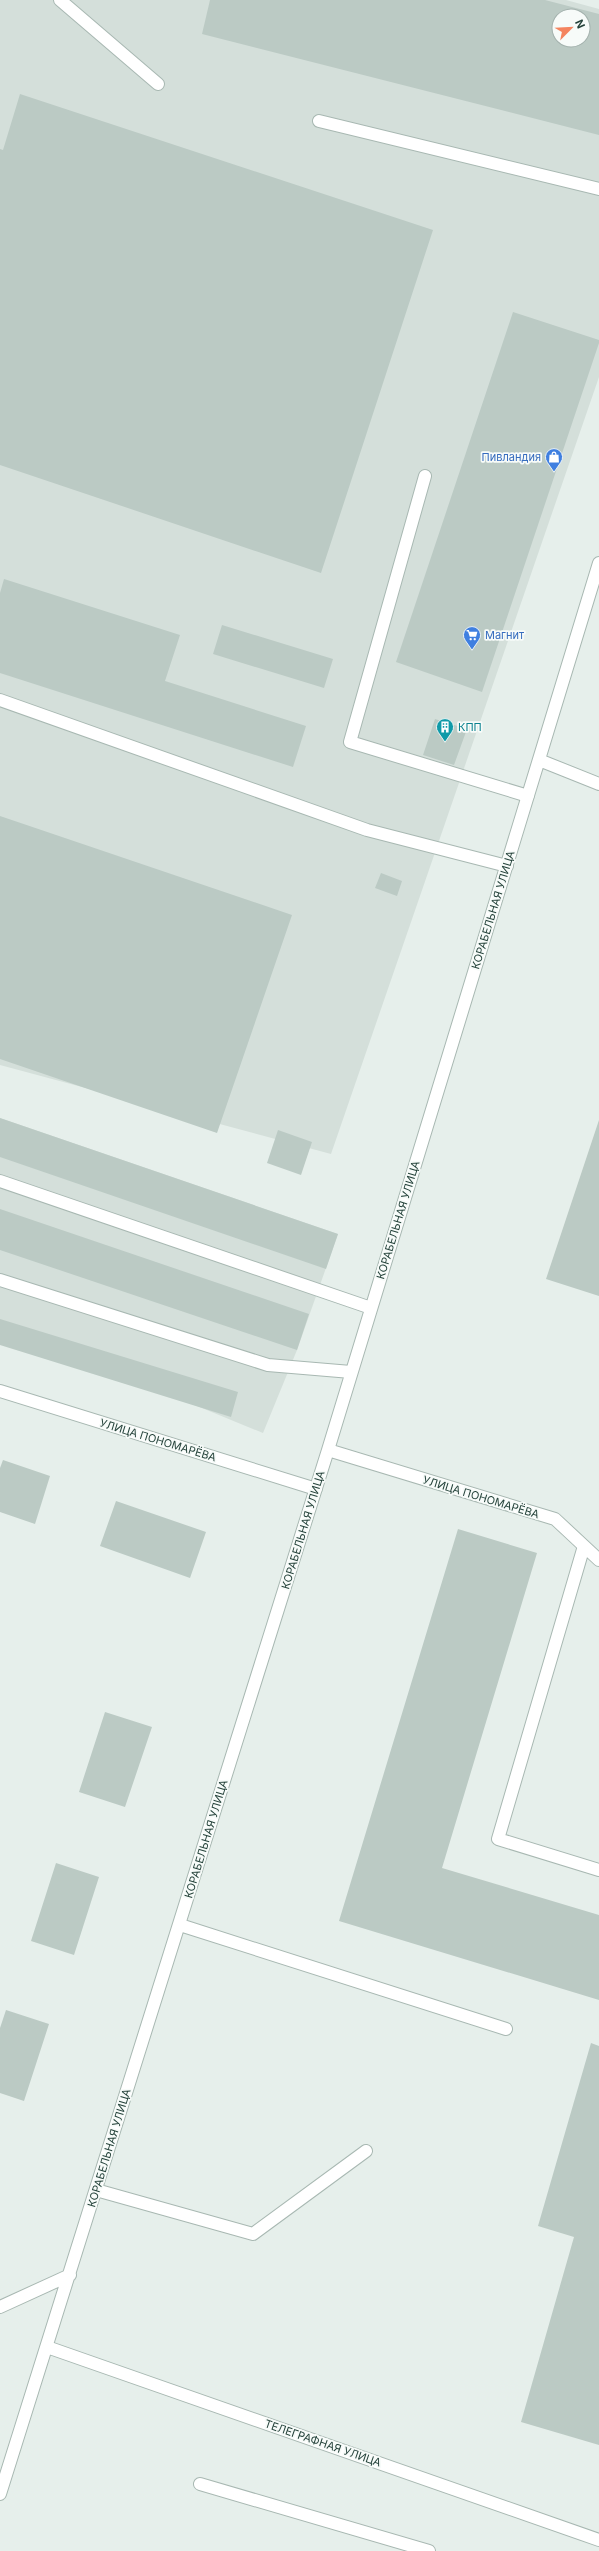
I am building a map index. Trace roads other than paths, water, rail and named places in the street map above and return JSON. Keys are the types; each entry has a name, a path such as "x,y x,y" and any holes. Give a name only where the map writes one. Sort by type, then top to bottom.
{"street":[{"path":"60,0 158,84"},
{"path":"319,121 599,189"},
{"path":"424,476 350,742 528,796"},
{"name":"КОРАБЕЛЬНАЯ УЛИЦА","path":"0,2494 316,1489 599,563"},
{"path":"0,700 367,830 507,866"},
{"path":"539,760 599,784"},
{"path":"0,1181 371,1308"},
{"path":"0,1280 268,1365 351,1372"},
{"name":"УЛИЦА ПОНОМАРЁВА","path":"0,1391 316,1489"},
{"name":"УЛИЦА ПОНОМАРЁВА","path":"328,1450 555,1519 599,1560"},
{"path":"584,1546 498,1839 599,1870"},
{"path":"180,1925 506,2029"},
{"path":"96,2190 253,2234 366,2151"},
{"path":"0,2307 70,2275"},
{"name":"ТЕЛЕГРАФНАЯ УЛИЦА","path":"47,2347 599,2540"},
{"path":"200,2484 429,2551"}],"place":[{"name":"Пивландия","path":"554,472"},
{"name":"Магнит","path":"472,650"},
{"name":"КПП","path":"445,742"}]}
